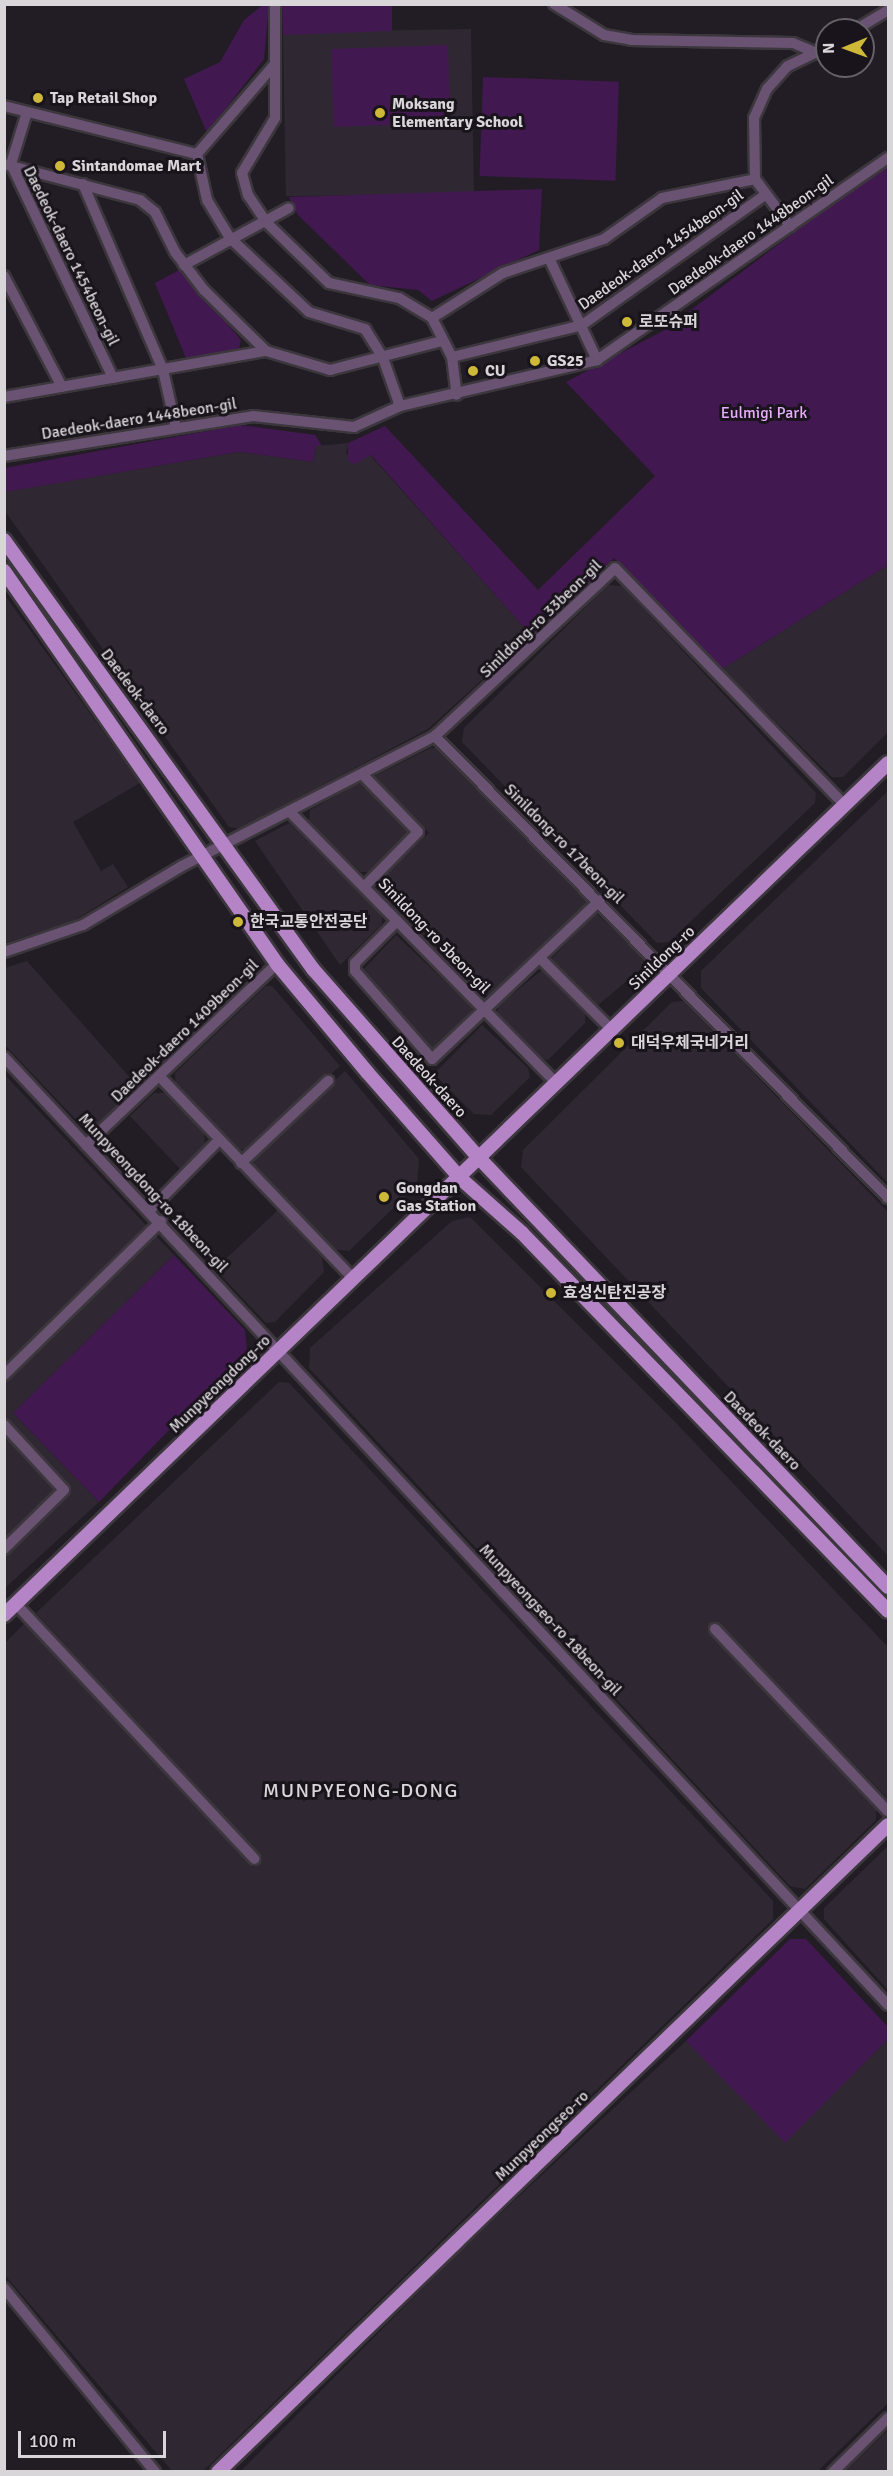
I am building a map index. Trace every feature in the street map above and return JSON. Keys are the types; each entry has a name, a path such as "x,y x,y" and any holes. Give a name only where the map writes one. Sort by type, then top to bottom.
{"main road":[{"name":"Daedeok-daero","path":"4,540 226,844 313,969 481,1160 888,1587"},
{"path":"4,571 277,964 460,1178 522,1233 888,1611"},
{"name":"Sinildong-ro","path":"460,1178 481,1160 611,1029 888,763"},
{"name":"Munpyeongdong-ro","path":"4,1615 353,1278 460,1178"},
{"name":"Munpyeongseo-ro","path":"218,2472 888,1824"}],"street":[{"path":"275,4 275,118 242,173 248,195 267,224 329,283 399,298 432,318 452,357 457,395"},
{"path":"554,4 604,35 631,40 793,43 815,48"},
{"path":"875,18 888,10"},
{"path":"790,226 755,179 754,118 767,89 788,66 815,53"},
{"path":"197,154 275,64"},
{"path":"4,106 197,154"},
{"name":"Daedeok-daero 1454beon-gil","path":"27,112 8,164 112,378"},
{"path":"197,154 207,200 230,238 309,312 364,329 383,358 400,406"},
{"name":"Daedeok-daero 1448beon-gil","path":"4,456 253,416 354,427 400,406 457,395 597,360 888,158"},
{"path":"8,164 140,200 154,212 184,265 266,351"},
{"path":"432,318 492,278 604,239 662,198 755,179"},
{"path":"83,184 163,370 176,428"},
{"name":"Daedeok-daero 1454beon-gil","path":"452,357 582,325 765,195"},
{"path":"184,265 230,238 267,224 289,208"},
{"path":"549,258 597,360"},
{"path":"4,276 62,387"},
{"path":"6,394 62,387 266,351 330,370 442,341"},
{"name":"Sinildong-ro 33beon-gil","path":"4,952 83,925 226,844 435,736 615,568 845,805"},
{"name":"Sinildong-ro 17beon-gil","path":"435,736 672,972 888,1198"},
{"path":"363,775 418,832 366,886"},
{"name":"Sinildong-ro 5beon-gil","path":"290,811 366,886 397,921 556,1083"},
{"path":"397,921 356,963 355,971 432,1059 600,900"},
{"path":"540,958 611,1029"},
{"name":"Daedeok-daero 1409beon-gil","path":"86,1144 161,1078 277,964"},
{"name":"Munpyeongdong-ro 18beon-gil","path":"4,1057 161,1221 278,1351"},
{"path":"161,1078 353,1278"},
{"path":"241,1162 328,1081"},
{"path":"150,1210 219,1140"},
{"path":"4,1375 161,1221"},
{"name":"Munpyeongseo-ro 18beon-gil","path":"278,1351 888,2005"},
{"path":"4,1425 64,1490 4,1549"},
{"path":"16,1604 255,1859"},
{"path":"716,1629 888,1811"},
{"path":"4,2288 155,2472"},
{"path":"834,2472 888,2418"}],"shaded area":[{"name":"Moksang Elementary School","path":"471,29 474,193 286,196 283,32"},
{"path":"348,443 346,454 370,455 531,635 428,729 240,829 229,827 5,511 4,492 239,452 313,462 316,446"},
{"path":"888,565 888,732 843,777 832,777 722,669"},
{"path":"608,585 622,586 816,793 815,803 669,942 657,943 462,742 464,728"},
{"path":"4,594 140,783 73,822 101,871 113,864 128,887 72,922 5,943"},
{"path":"431,748 439,748 586,898 586,905 494,996 481,995 378,890 378,881 429,833 373,777"},
{"path":"357,784 364,784 409,829 410,836 371,872 361,872 309,822 310,810"},
{"path":"888,791 888,1183 701,988 701,971"},
{"path":"289,823 382,915 382,924 340,965 255,841"},
{"path":"596,913 644,957 643,967 597,1006 551,959"},
{"path":"396,935 472,1007 472,1015 435,1050 429,1051 363,970"},
{"path":"27,961 140,1089 96,1127 83,1127 5,1045 5,968"},
{"path":"542,970 585,1014 585,1023 548,1060 540,1058 497,1014 498,1006"},
{"path":"266,986 272,986 340,1066 248,1149 237,1150 176,1088 175,1073"},
{"path":"684,1001 888,1212 888,1556 521,1167 523,1150 672,1002"},
{"path":"482,1025 528,1068 530,1077 491,1115 474,1114 434,1074"},
{"path":"345,1071 419,1159 417,1185 349,1251 332,1249 253,1168 255,1155"},
{"path":"4,1074 174,1255 13,1413 99,1502 5,1588"},
{"path":"154,1093 165,1093 204,1133 205,1147 181,1170 130,1116"},
{"path":"278,1210 322,1258 324,1272 275,1322 266,1323 215,1269"},
{"path":"470,1217 678,1425 888,1647 888,1799 719,1623 709,1632 876,1809 876,1820 805,1889 790,1886 309,1368 310,1348 452,1221"},
{"path":"279,1382 289,1383 773,1901 773,1919 203,2471 172,2471 5,2275 5,1643 25,1623 253,1867 262,1859 36,1613"},
{"path":"888,1846 888,1990 824,1919 824,1908"},
{"path":"888,2039 888,2403 818,2471 240,2472 457,2254 686,2041 785,2142"},
{"path":"888,2430 888,2471 845,2471"}],"green space":[{"path":"264,4 269,5 264,59 207,133 184,79 220,62 244,20"},
{"path":"282,5 392,5 392,31 283,35"},
{"path":"448,45 451,123 334,127 331,49"},
{"path":"483,77 619,82 615,181 480,176"},
{"name":"Eulmigi Park","path":"888,162 888,565 722,669 614,558 531,635 371,455 355,464 348,461 348,443 385,426 538,590 655,476 566,382 663,331"},
{"path":"542,189 539,250 432,301 418,290 370,285 298,215 289,197"},
{"path":"181,269 241,340 238,354 188,363 155,283"},
{"path":"240,425 315,435 322,446 316,446 313,462 239,452 5,492 5,468"},
{"path":"174,1255 245,1330 247,1350 99,1502 13,1413"},
{"path":"790,1939 806,1939 888,2027 888,2039 785,2143 686,2041"}],"place":[{"name":"Tap Retail Shop","path":"38,98"},
{"name":"Moksang Elementary School","path":"380,113"},
{"name":"Sintandomae Mart","path":"60,166"},
{"name":"로또슈퍼","path":"627,322"},
{"name":"GS25","path":"535,361"},
{"name":"CU","path":"473,371"},
{"name":"한국교통안전공단","path":"238,922"},
{"name":"대덕우체국네거리","path":"619,1043"},
{"name":"Gongdan Gas Station","path":"384,1197"},
{"name":"효성신탄진공장","path":"551,1293"}],"district":[{"name":"MUNPYEONG-DONG","path":"361,1790"}]}
